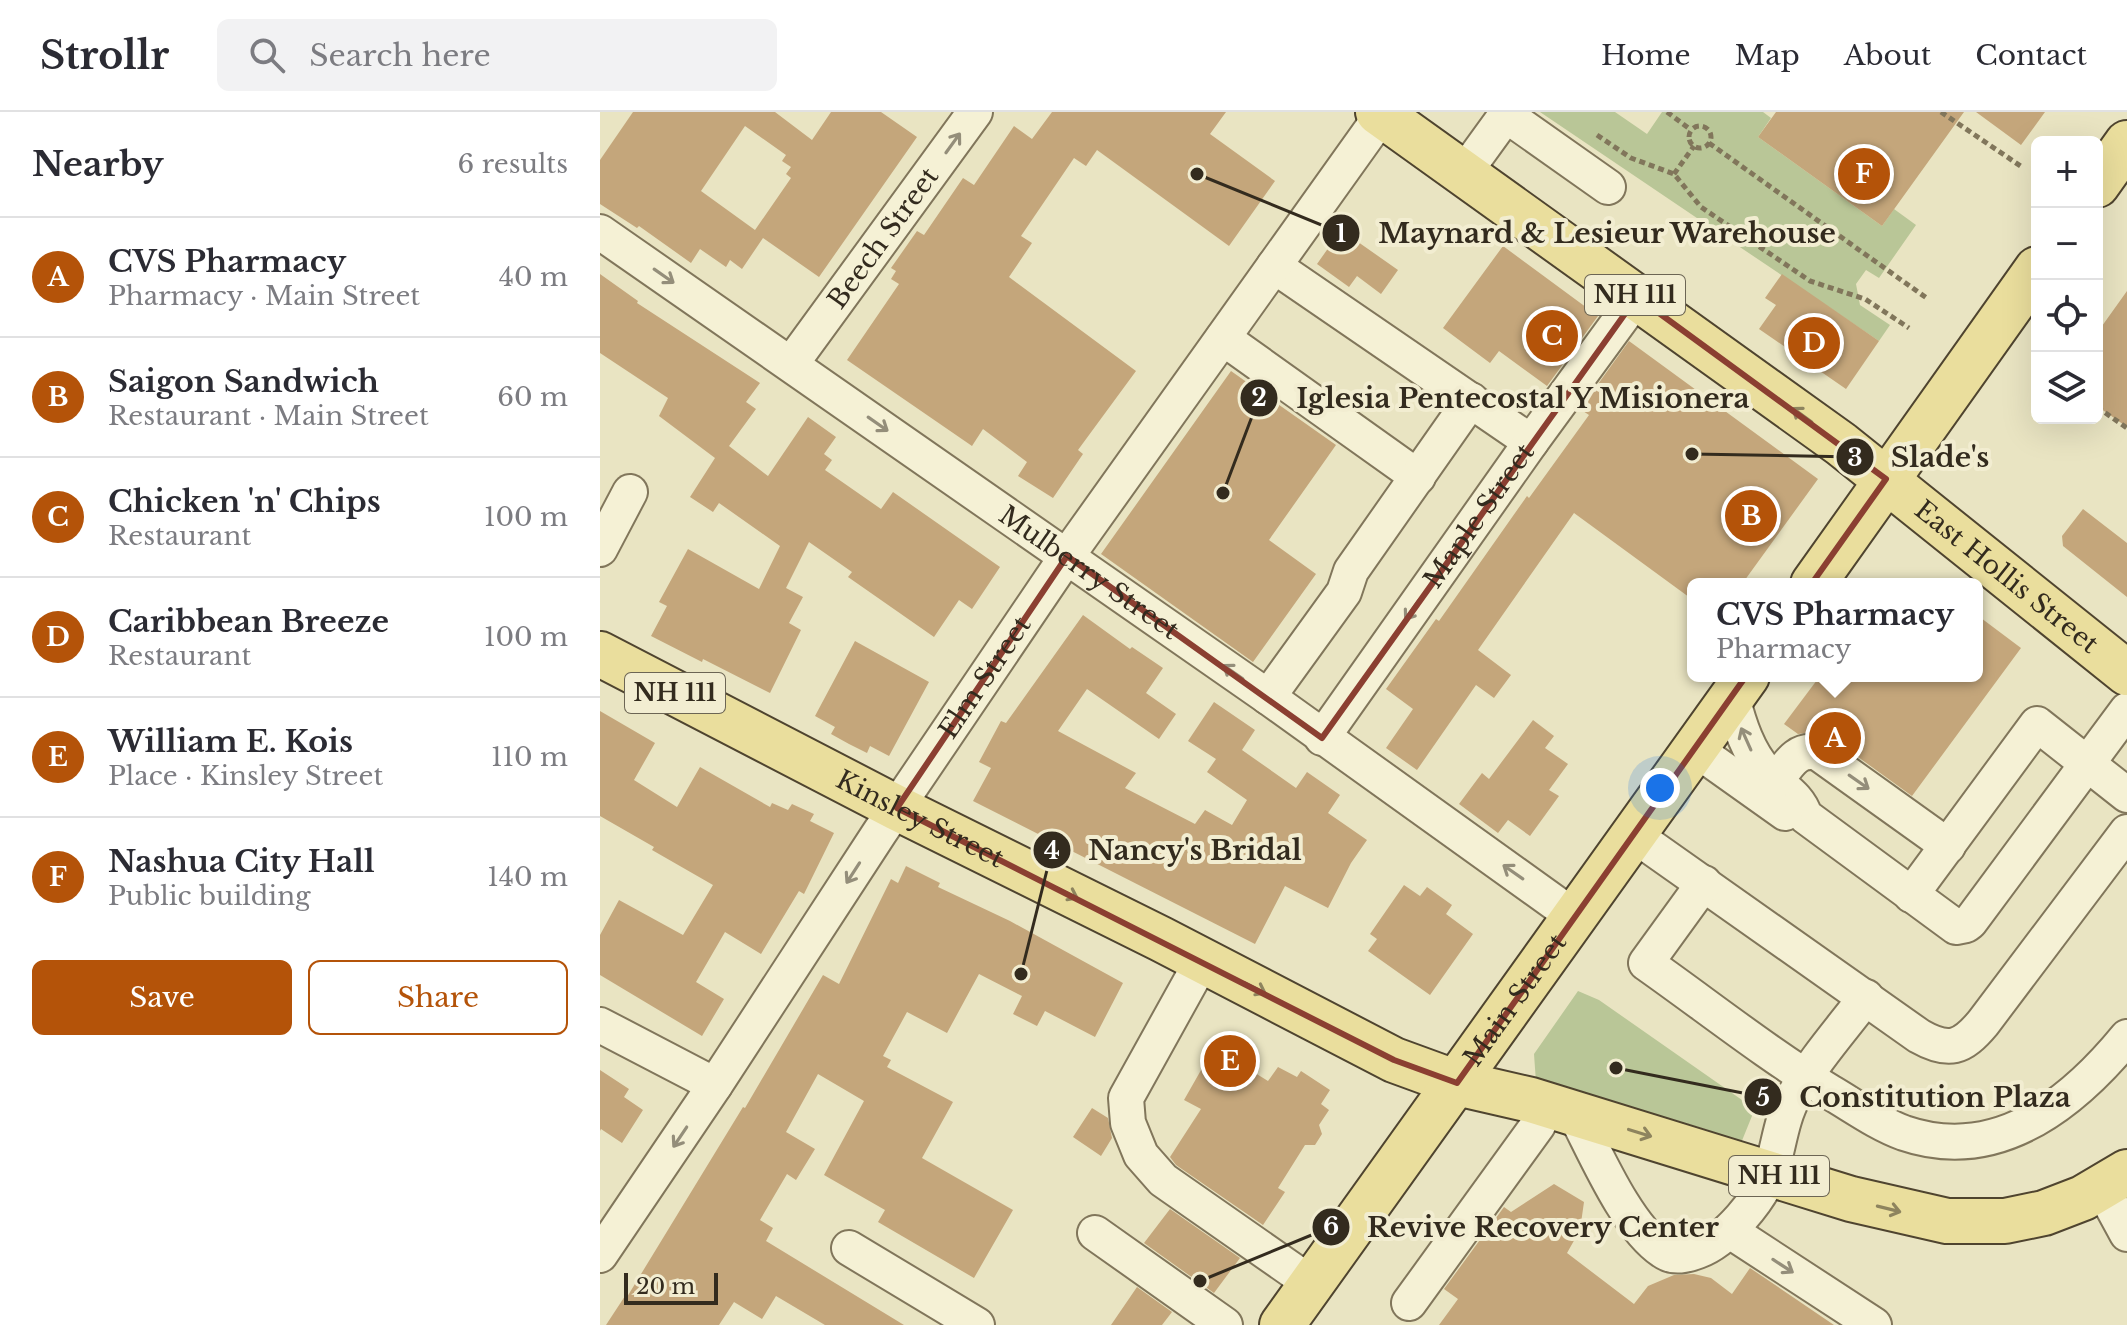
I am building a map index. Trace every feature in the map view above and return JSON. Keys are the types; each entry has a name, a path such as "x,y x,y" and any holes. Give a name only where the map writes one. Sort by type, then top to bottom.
{"main road":[{"name":"NH 111","path":"1381,113 1886,479"},
{"path":"1817,578 2031,277"},
{"name":"East Hollis Street","path":"1886,479 2127,673"},
{"name":"Kinsley Street","path":"600,654 1394,1060 1457,1083"},
{"name":"Main Street","path":"1282,1325 1740,687"},
{"name":"NH 111","path":"1457,1083 1561,1109 1876,1206 1926,1217 1968,1222 2026,1218 2064,1206 2114,1180"}],"street":[{"name":"Beech Street","path":"791,364 975,112"},
{"name":"Elm Street","path":"600,1255 1067,556 1381,113"},
{"path":"1464,173 1506,115 1608,187"},
{"name":"Mulberry Street","path":"600,232 1268,697 1576,918"},
{"path":"1274,266 1531,442"},
{"name":"Maple Street","path":"1322,738 1637,297"},
{"path":"1223,338 1418,477"},
{"path":"1268,697 1344,592 1351,571 1471,400"},
{"path":"600,549 630,492"},
{"path":"1740,687 1740,726 1752,753 1776,781 1796,798 1805,816 1956,927 1966,925 2127,710"},
{"path":"1911,895 2037,724 2127,795"},
{"path":"1695,749 1777,809 1805,816"},
{"path":"1776,781 1795,757 1807,751 1818,753 1948,846"},
{"path":"1634,835 1927,1041 1943,1047 1960,1045 1983,1023 2127,832"},
{"path":"1704,883 1646,963 1806,1077 1878,1122 1903,1133 1950,1142 2009,1131 2051,1112 2086,1083 2127,1037"},
{"path":"1202,961 1126,1098 1128,1123 1141,1155 1163,1180 1312,1284"},
{"path":"1409,1303 1538,1125 1561,1109 1638,1228 1659,1248 1668,1254 1683,1255 1712,1245 1730,1231 1770,1173 1785,1116 1806,1077 1866,997"},
{"path":"600,1025 715,1085"},
{"path":"2114,1180 2127,1234"},
{"path":"1730,1231 1874,1325"},
{"path":"1095,1233 1225,1325"},
{"path":"849,1248 977,1325"}],"path":[{"path":"1667,112 1691,130"},
{"path":"1941,112 2022,167"},
{"path":"1702,126 1708,129 1712,136 1709,143 1700,148 1694,146 1689,140 1691,130 1702,126"},
{"path":"1585,127 1631,158 1674,174 1701,207 1810,281 1865,299 1909,328"},
{"path":"1709,143 1928,299"},
{"path":"1674,174 1694,146"},
{"path":"2103,411 2127,428"}],"highlighted area":[{"path":"1637,297 1886,479 1457,1083 1394,1060 897,808 1067,556 1322,738"}],"green space":[{"path":"1540,112 1615,112 1647,134 1662,112 1763,112 1771,118 1758,137 1882,226 1894,209 1916,225 1879,278 1866,270 1856,284 1860,305 1890,325 1879,341"},
{"path":"1578,991 1599,1000 1754,1111 1739,1148 1708,1130 1562,1086 1551,1091 1536,1082 1534,1054"}],"building":[{"path":"633,112 775,112 812,140 831,112 881,112 917,137 819,277 763,238 742,269 730,260 726,267 700,249 691,263 639,226 637,228 600,204 600,160","holes":["745,126 786,155 782,161 791,167 786,174 791,178 755,230 701,191"]},
{"path":"1052,112 1226,112 1210,134 1275,181 1229,246 1097,150 1086,166 1074,158 1021,236 1032,243 1009,277 1136,371 1078,450 1083,454 1053,498 1018,476 1027,462 983,429 972,446 847,360 899,284 891,279 896,271 891,268 917,231 924,235 963,178 974,185 1014,126 1032,139"},
{"path":"1776,112 1964,112 1882,226 1758,137"},
{"path":"1976,112 2045,112 2021,145"},
{"path":"1341,230 1398,270 1381,294 1357,276 1349,287 1317,264"},
{"path":"1503,246 1598,316 1547,386 1499,351 1490,363 1443,328"},
{"path":"600,274 637,303 760,383 746,402 756,409 729,446 768,476 808,417 836,437 824,454 832,460 825,470 881,509 893,492 1000,567 972,609 959,600 934,637 848,577 852,572 809,542 786,588 803,597 789,623 801,630 770,693 651,636 667,606 659,602 688,549 759,589 780,546 719,503 713,512 690,497 715,458 659,416 668,398 600,353"},
{"path":"1782,274 1879,341 1846,389 1759,329 1776,305 1765,298"},
{"path":"2127,291 2127,427 2103,410 2103,325"},
{"path":"1629,341 1818,479 1746,578 1687,578 1687,596 1574,513 1478,650 1511,675 1494,698 1476,685 1417,770 1386,748 1413,709 1386,689 1589,415 1580,409"},
{"path":"1231,371 1336,445 1269,540 1316,574 1253,662 1101,554"},
{"path":"2083,509 2127,543 2127,597 2063,546 2062,536"},
{"path":"1083,615 1163,668 1146,693 1176,714 1159,739 1087,689 1058,731 1136,773 1125,788 1195,824 1205,810 1232,825 1247,800 1207,772 1216,759 1188,741 1214,702 1255,730 1242,750 1296,788 1307,772 1340,795 1328,813 1367,840 1351,863 1328,908 1285,886 1255,944 973,801 991,768 979,762 1001,721 1006,723"},
{"path":"1983,620 2021,648 1912,796 1829,736 1813,732 1798,734 1784,724 1816,682 1983,682"},
{"path":"855,641 929,682 889,756 870,746 867,753 849,744 831,734 835,727 815,716"},
{"path":"600,711 655,743 634,780 677,807 700,767 770,807 772,803 788,810 792,804 814,814 810,821 834,833 804,894 799,891 761,954 725,932 696,982 724,999 702,1036 600,975 600,935 619,900 683,935 713,885 600,816"},
{"path":"1533,720 1554,736 1545,748 1568,764 1549,790 1559,796 1530,836 1508,820 1498,833 1459,804 1482,773 1489,779"},
{"path":"906,866 940,883 938,887 1010,921 1123,983 1095,1037 1045,1011 1037,1026 1013,1014 1022,996 979,974 947,1033 907,1012 883,1056 891,1060 887,1067 953,1102 922,1158 1013,1210 974,1278 878,1222 885,1210 824,1175 864,1101 818,1074 786,1132 815,1149 796,1180 787,1174 760,1220 773,1228 766,1241 904,1325 825,1325 776,1296 762,1319 734,1302 719,1325 606,1325 627,1297 745,1108 823,975 839,984 891,879 898,883"},
{"path":"1404,885 1420,896 1427,887 1452,905 1446,914 1473,934 1430,995 1368,951 1377,939 1370,934"},
{"path":"1221,1035 1254,1053 1247,1068 1268,1081 1278,1067 1297,1077 1301,1071 1330,1090 1321,1104 1329,1110 1319,1125 1322,1134 1315,1145 1305,1145 1278,1188 1285,1192 1263,1225 1176,1165 1170,1157 1201,1109 1184,1100"},
{"path":"600,1070 629,1089 624,1097 643,1110 622,1143 600,1131"},
{"path":"1092,1108 1108,1118 1112,1138 1101,1156 1073,1137"},
{"path":"1554,1184 1584,1202 1580,1230 1567,1253 1634,1304 1648,1286 1674,1275 1694,1274 1711,1278 1732,1294 1750,1268 1834,1325 1439,1325 1458,1299 1444,1289 1504,1207 1511,1212"},
{"path":"1170,1209 1240,1258 1214,1293 1144,1243"},
{"path":"1137,1287 1172,1312 1162,1325 1111,1325"}],"place":[{"name":"Maynard & Lesieur Warehouse","path":"1197,174"},
{"name":"Nashua City Hall","path":"1864,174"},
{"name":"Chicken 'n' Chips","path":"1552,336"},
{"name":"Caribbean Breeze","path":"1814,343"},
{"name":"Slade's","path":"1692,454"},
{"name":"Iglesia Pentecostal Y Misionera","path":"1223,493"},
{"name":"Saigon Sandwich","path":"1751,516"},
{"name":"CVS Pharmacy","path":"1835,738"},
{"name":"Nancy's Bridal","path":"1021,974"},
{"name":"William E. Kois","path":"1230,1061"},
{"name":"Constitution Plaza","path":"1616,1068"},
{"name":"Revive Recovery Center","path":"1200,1281"}]}
